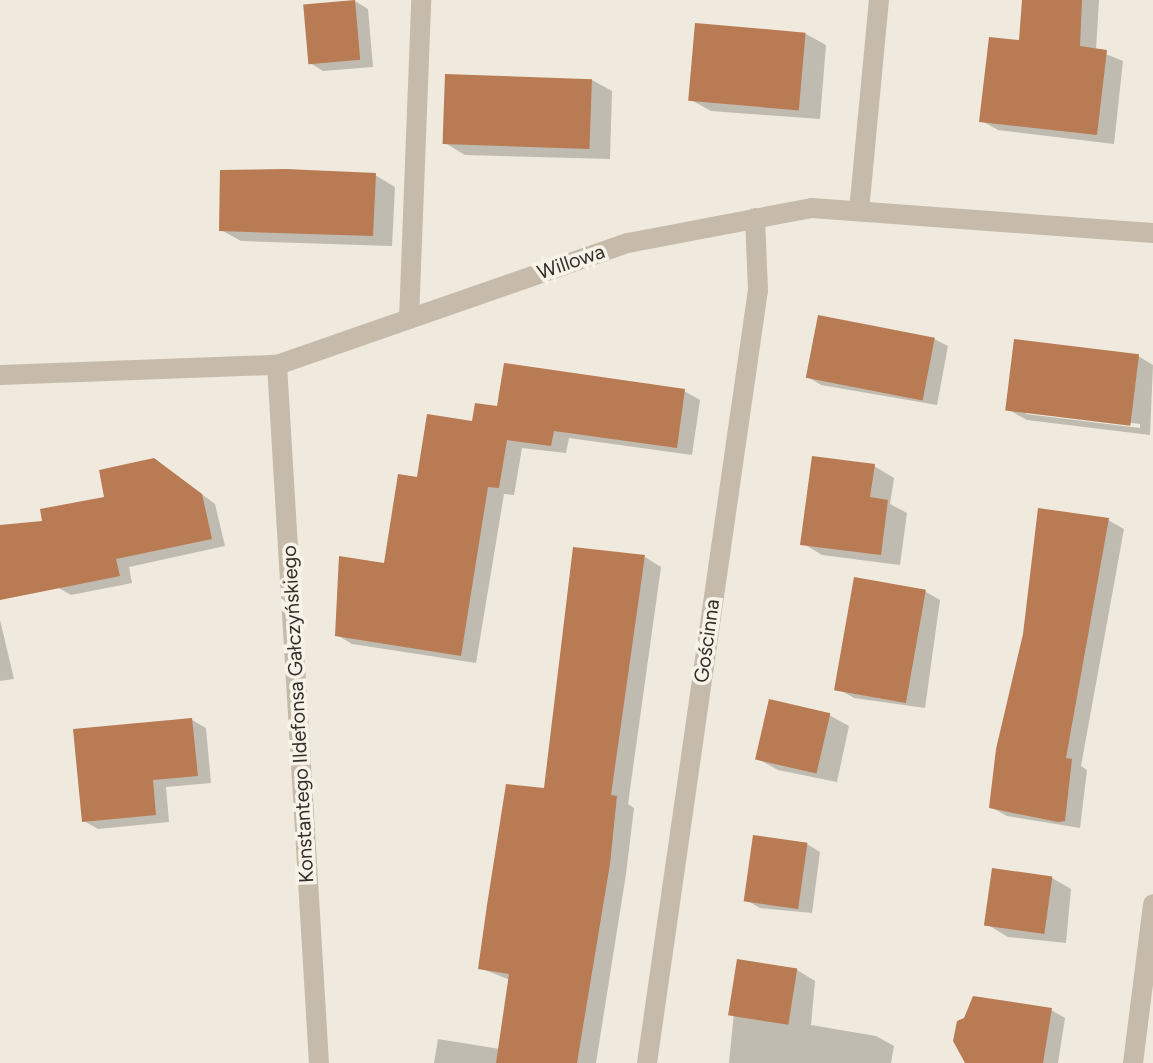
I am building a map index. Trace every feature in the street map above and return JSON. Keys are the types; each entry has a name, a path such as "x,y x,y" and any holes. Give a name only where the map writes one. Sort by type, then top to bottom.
{"street":[{"path":"409,319 421,0"},
{"path":"859,211 879,0"},
{"name":"Willowa","path":"0,375 277,365 628,243 812,208 1153,233"},
{"name":"Gościnna","path":"647,1063 758,290 755,218"},
{"name":"Konstantego Ildefonsa Gałczyńskiego","path":"277,365 319,1063"},
{"path":"1133,1063 1153,904"}],"building":[{"path":"355,0 360,60 308,64 303,5"},
{"path":"1022,0 1082,0 1080,46 1107,50 1097,135 979,122 989,37 1019,40"},
{"path":"695,23 806,33 799,110 688,101"},
{"path":"445,74 592,79 589,149 443,144"},
{"path":"220,170 376,173 373,236 219,231"},
{"path":"818,315 935,338 923,401 806,378"},
{"path":"1014,339 1139,354 1130,426 1005,410"},
{"path":"504,363 685,389 677,448 554,431 551,446 507,440 499,488 488,487 461,656 335,636 339,556 384,563 398,474 417,477 427,414 472,421 475,403 497,406"},
{"path":"812,456 875,464 870,497 888,500 881,555 800,545"},
{"path":"154,458 202,494 212,539 116,559 120,576 0,600 0,525 42,521 40,509 104,497 99,470"},
{"path":"1038,508 1109,518 1066,758 1072,759 1065,821 1058,822 989,808 996,749 1023,634"},
{"path":"573,547 645,555 611,795 617,796 610,864 577,1063 496,1063 509,974 478,969 487,905 506,784 544,788"},
{"path":"854,577 926,590 906,703 834,690"},
{"path":"769,699 830,713 816,774 755,759"},
{"path":"192,718 198,776 153,780 156,815 82,822 73,729"},
{"path":"753,835 807,843 798,909 744,901"},
{"path":"992,868 1052,876 1044,934 984,925"},
{"path":"737,959 797,969 788,1025 728,1015"},
{"path":"973,996 1052,1008 1043,1063 965,1063 953,1041 957,1021 964,1018"}]}
